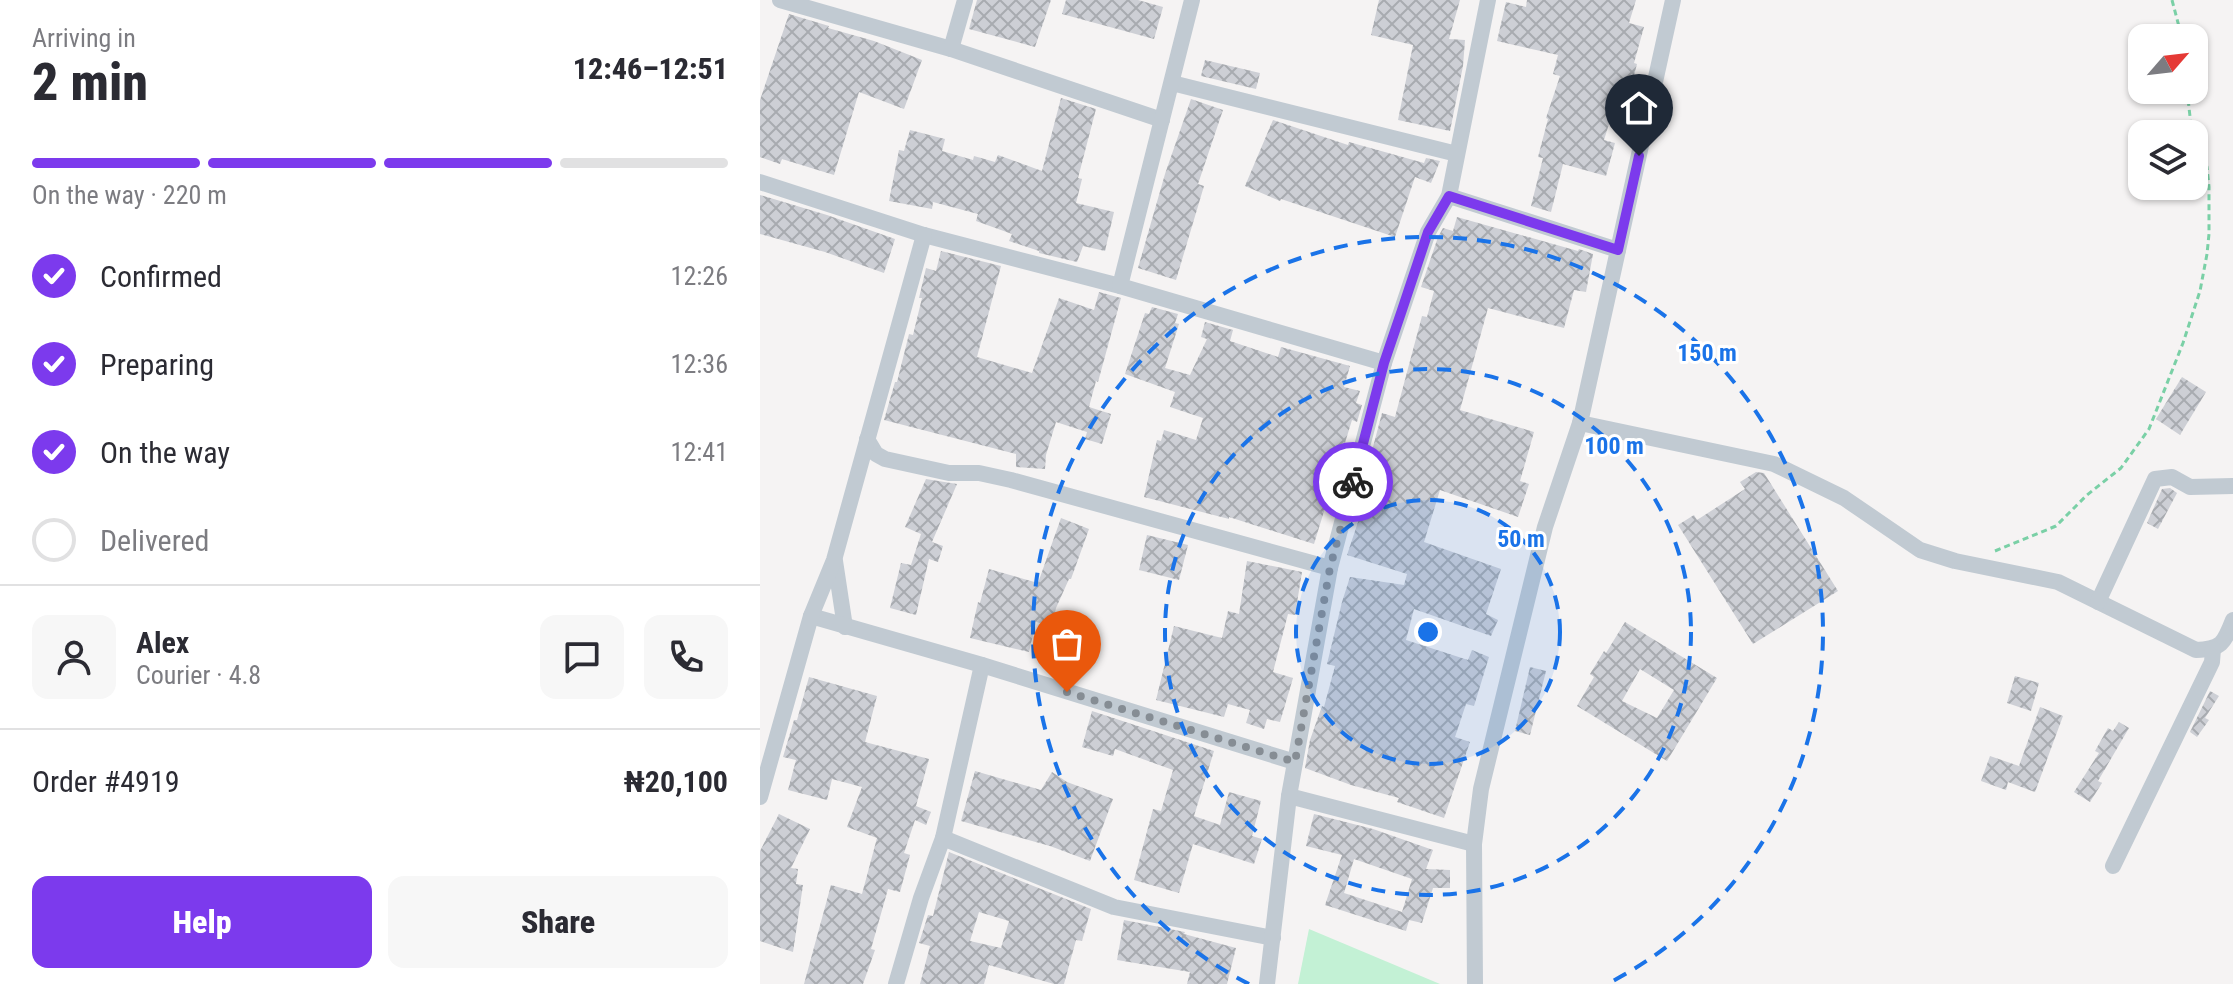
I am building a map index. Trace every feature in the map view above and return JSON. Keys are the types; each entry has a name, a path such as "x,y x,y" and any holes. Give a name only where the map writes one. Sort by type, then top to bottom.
{"street":[{"path":"780,0 951,49 1162,120"},
{"path":"951,49 965,0"},
{"path":"1120,286 1192,0"},
{"path":"1267,984 1289,796 1330,568 1384,363 1428,232 1449,196 1488,0"},
{"path":"1475,984 1474,844 1481,789 1545,527 1580,423 1673,0"},
{"path":"1172,83 1457,154"},
{"path":"760,182 924,235 1120,286 1384,363"},
{"path":"1449,196 1618,250"},
{"path":"760,797 811,616 834,560 924,235"},
{"path":"1580,423 1774,464 1844,498 1920,550 1955,561 2058,582 2196,650 2213,649 2222,644 2233,620"},
{"path":"867,439 876,454 885,459 949,473 979,473 1011,480 1330,568"},
{"path":"2098,602 2155,479 2172,477 2190,487 2233,486"},
{"path":"834,560 845,627"},
{"path":"811,616 982,665 1295,762"},
{"path":"2113,866 2212,662 2213,649"},
{"path":"896,984 921,898 943,838 982,665"},
{"path":"1289,796 1474,844"},
{"path":"943,838 1114,907 1273,938"}],"path":[{"path":"2172,0 2178,24"},
{"path":"1992,552 2056,526 2087,495 2121,468 2149,429 2200,291 2209,234 2208,177"}],"green space":[{"path":"1309,929 1440,984 1298,984"}],"building":[{"path":"977,0 1051,0 1035,47 969,29"},
{"path":"1066,0 1138,0 1163,7 1154,39 1062,14"},
{"path":"1379,0 1460,0 1449,39 1465,40 1450,131 1398,120 1413,45 1371,35"},
{"path":"1527,0 1636,0 1629,23 1644,27 1629,95 1619,92 1604,140 1615,143 1606,176 1563,164 1551,212 1531,206 1543,158 1538,157 1546,118 1560,76 1553,74 1558,55 1497,41 1506,2 1526,7"},
{"path":"789,14 922,60 904,109 859,92 834,175 782,159 780,164 760,157 760,100"},
{"path":"1205,60 1260,73 1256,89 1201,76"},
{"path":"1061,98 1096,109 1078,178 1082,179 1076,203 1114,212 1105,251 1083,246 1077,262 1039,253 1009,241 1012,234 976,221 978,214 933,202 932,209 889,201 899,150 904,151 910,130 945,139 942,151 973,160 974,156 995,162 998,155 1042,171"},
{"path":"1191,99 1223,110 1198,184 1204,186 1176,280 1138,268"},
{"path":"1273,120 1348,145 1349,142 1424,163 1426,158 1440,161 1431,183 1415,177 1395,237 1280,201 1245,186"},
{"path":"760,195 895,239 884,273 760,234"},
{"path":"1457,217 1593,254 1586,292 1574,290 1564,328 1488,308 1460,410 1534,432 1520,481 1529,484 1518,517 1440,490 1424,542 1501,569 1486,614 1498,620 1491,636 1414,609 1406,640 1468,660 1472,650 1489,657 1474,706 1466,704 1455,737 1470,742 1444,818 1397,802 1399,798 1305,768 1310,740 1324,707 1335,666 1327,664 1350,577 1404,585 1407,574 1347,555 1360,516 1355,515 1382,413 1395,417 1422,316 1427,317 1434,291 1421,287 1438,237 1443,228 1453,231"},
{"path":"941,251 1001,266 977,357 1032,373 1059,298 1094,310 1099,292 1121,298 1089,407 1111,414 1102,444 1085,439 1087,432 1056,422 1045,469 1016,467 1016,454 884,420 909,334 913,335 926,268 936,271"},
{"path":"1152,307 1178,314 1175,323 1179,324 1165,368 1190,375 1207,339 1201,337 1205,322 1233,330 1230,341 1278,357 1281,347 1350,366 1344,387 1360,391 1356,403 1362,405 1357,422 1352,420 1314,544 1229,517 1144,497 1157,440 1161,441 1164,430 1196,440 1203,418 1170,407 1175,392 1125,374 1145,313 1149,314"},
{"path":"2182,377 2206,392 2180,435 2156,419"},
{"path":"1756,472 1764,473 1838,591 1753,644 1678,525 1694,515 1697,520 1745,489 1740,482"},
{"path":"926,479 957,484 932,542 943,546 938,562 929,559 916,615 890,608 901,563 911,565 921,534 905,527"},
{"path":"2170,488 2177,493 2158,529 2147,523 2162,489"},
{"path":"1061,518 1089,529 1071,579 1056,608 1052,626 1036,622 1029,652 970,638 989,569 1038,583"},
{"path":"1147,535 1188,545 1179,580 1139,570"},
{"path":"1247,561 1302,572 1295,615 1288,614 1273,672 1293,678 1280,722 1267,719 1264,729 1246,723 1250,710 1228,704 1224,717 1156,700 1174,626 1222,638 1228,611 1239,614"},
{"path":"1625,622 1717,678 1667,761 1577,706 1594,677 1590,674 1604,651 1606,653","holes":["1640,669 1674,690 1657,718 1622,701"]},
{"path":"1530,667 1546,671 1530,735 1515,731"},
{"path":"2015,676 2039,683 2031,711 2007,703"},
{"path":"809,677 877,696 865,742 929,759 916,806 931,812 926,825 915,820 904,853 910,855 900,892 888,889 871,949 875,950 863,984 804,984 831,885 862,894 877,838 847,827 862,787 832,779 827,800 788,790 796,760 783,757"},
{"path":"2210,691 2219,696 2205,718 2209,720 2197,737 2190,732"},
{"path":"2040,707 2063,716 2035,792 2008,782 2006,790 1981,781 1990,756 2019,766"},
{"path":"1092,711 1214,751 1194,816 1220,825 1229,792 1261,801 1252,836 1262,839 1254,864 1193,844 1179,893 1134,880 1153,809 1161,811 1173,770 1115,749 1113,756 1082,747"},
{"path":"2119,722 2129,728 2098,781 2102,783 2090,802 2074,792 2099,753 2095,751 2108,728 2113,731"},
{"path":"975,771 1041,790 1052,772 1067,782 1113,799 1090,861 1050,846 961,821"},
{"path":"779,814 810,829 791,868 798,869 796,884 803,885 793,952 760,941 760,851"},
{"path":"1314,814 1373,829 1433,850 1426,869 1450,870 1450,888 1433,888 1422,923 1409,920 1406,931 1325,905 1342,855 1306,846","holes":["1354,859 1412,879 1402,912 1344,893"]},
{"path":"949,852 1091,909 1082,941 1076,940 1064,984 1054,984 989,965 984,984 920,984 930,946 919,943 928,915 933,916","holes":["979,912 1009,921 1001,948 970,941"]},
{"path":"1124,920 1185,932 1236,948 1227,984 1187,984 1190,972 1117,960"}],"way so far":[{"path":"1067,692 1295,762 1330,568 1353,482"}],"route":[{"path":"1353,482 1384,363 1428,232 1449,196 1618,250 1639,156"}]}
